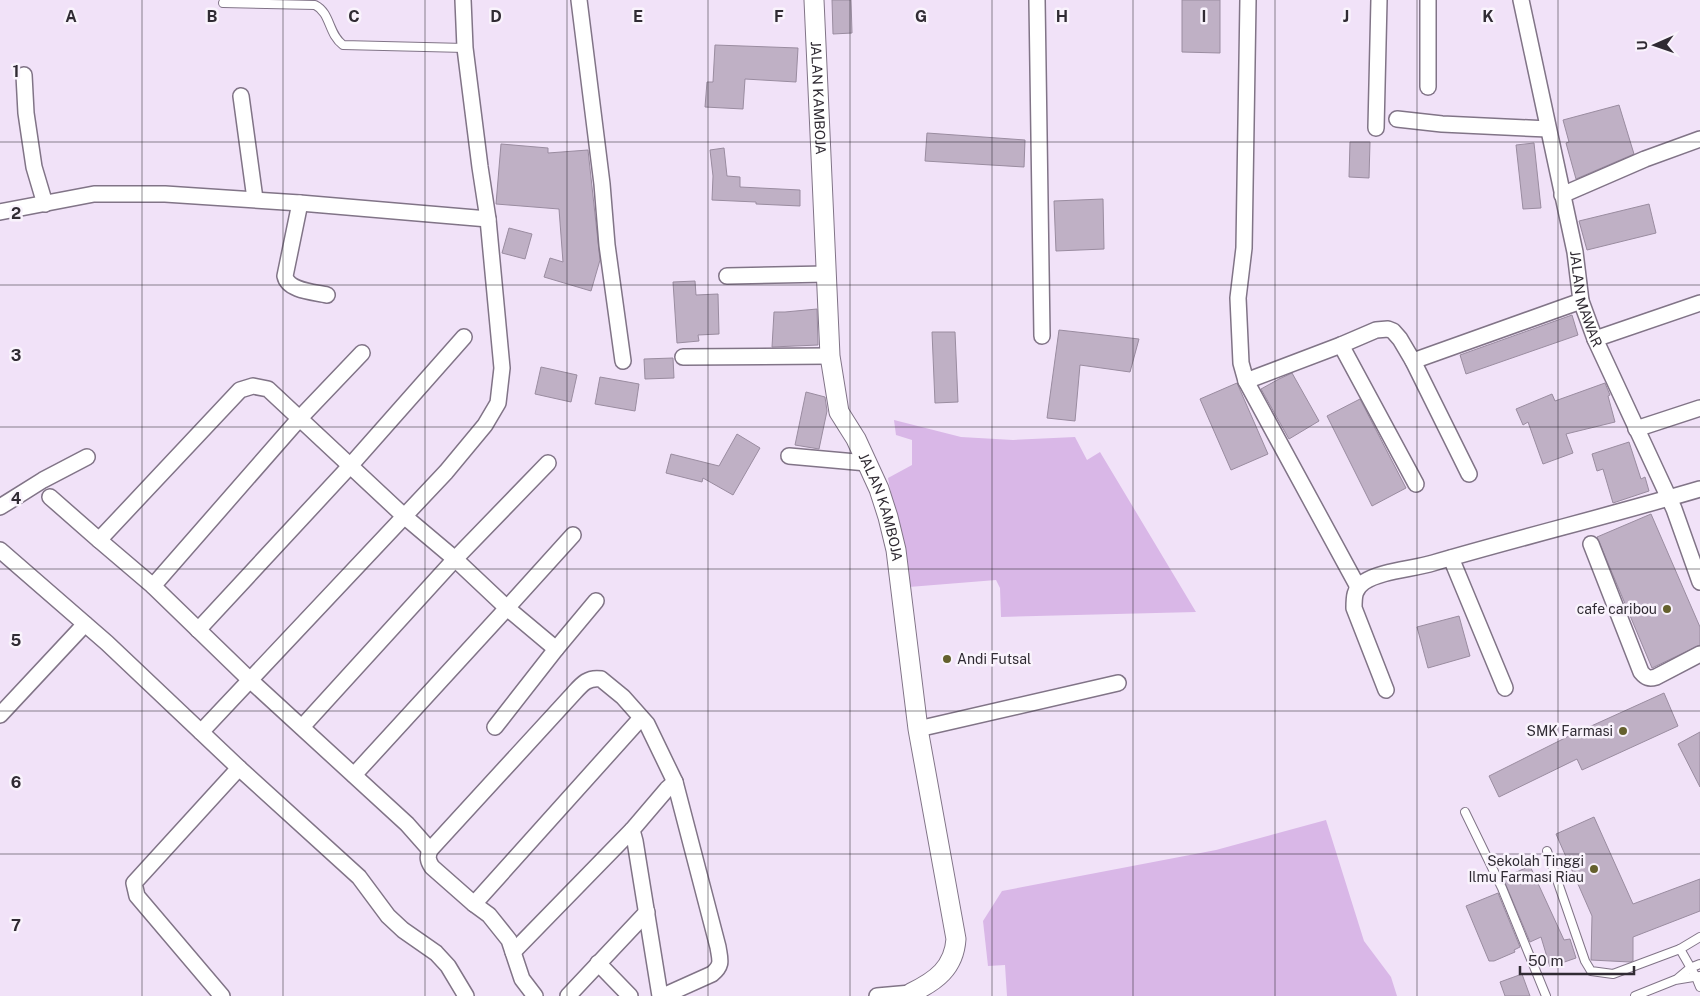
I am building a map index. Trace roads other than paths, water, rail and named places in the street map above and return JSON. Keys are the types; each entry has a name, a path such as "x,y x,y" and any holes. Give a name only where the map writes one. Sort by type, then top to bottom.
{"street":[{"path":"201,732 446,472 485,425 498,403 502,368 488,219 465,48 463,0"},
{"path":"579,0 602,184 607,246 623,361"},
{"name":"JALAN KAMBOJA","path":"814,0 830,356 839,412 868,463 888,517 896,550 918,728 956,938 955,952 950,963 930,983 912,994"},
{"path":"1037,0 1042,336"},
{"path":"1248,0 1244,248 1238,298 1241,363 1246,381 1358,586"},
{"path":"1376,128 1379,0"},
{"path":"1428,0 1428,87"},
{"name":"JALAN MAWAR","path":"1521,0 1575,252 1582,301 1595,339 1674,509 1700,582"},
{"path":"24,75 26,113 34,167 45,204"},
{"path":"241,96 255,199"},
{"path":"1397,119 1442,124 1548,129"},
{"path":"1562,195 1645,159 1700,139"},
{"path":"0,212 94,194 165,194 255,199 488,219"},
{"path":"300,203 285,276 286,280 290,286 326,295"},
{"path":"727,276 827,274"},
{"path":"1413,361 1582,301"},
{"path":"1595,339 1700,302"},
{"path":"1246,381 1341,346 1376,330 1393,330 1413,361 1469,474"},
{"path":"198,630 350,466 464,337"},
{"path":"1341,346 1416,484"},
{"path":"153,586 300,419 362,353"},
{"path":"683,357 830,356"},
{"path":"99,540 240,390 253,386 268,389 404,516 556,649"},
{"path":"1636,429 1700,408"},
{"path":"789,456 868,463"},
{"path":"0,507 43,480 87,457"},
{"path":"302,727 455,559 548,463"},
{"path":"1386,690 1354,608 1356,589 1372,577 1451,558 1700,489"},
{"path":"50,497 153,586 250,680 407,824 430,850"},
{"path":"354,775 573,535"},
{"path":"1591,544 1641,672 1650,679 1700,654"},
{"path":"0,550 85,624 359,877 388,916 403,930 436,953 448,966 466,996"},
{"path":"1451,558 1505,688"},
{"path":"495,727 596,601"},
{"path":"0,715 85,624"},
{"path":"535,996 522,979 509,940 488,915 432,867 428,858 430,850 586,680 592,678 601,679 623,697 647,724 676,782 718,947 720,961 718,969 712,974 662,996 632,830"},
{"path":"918,728 1118,683"},
{"path":"474,904 641,718"},
{"path":"222,996 137,896 134,883 239,768"},
{"path":"513,952 632,830 667,789 676,782"},
{"path":"568,996 647,912"},
{"path":"598,963 630,996"},
{"path":"877,996 912,994"}],"lane":[{"path":"223,3 315,5 324,11 334,35 343,45 465,48"},
{"path":"1465,812 1502,888 1546,996"},
{"path":"1547,851 1585,961 1591,972 1613,974 1680,949 1700,937"},
{"path":"1680,949 1690,968 1698,977 1700,987"},
{"path":"1676,980 1690,968 1700,964"},
{"path":"1635,996 1676,980 1698,977"}],"place":[{"name":"cafe caribou","path":"1667,609"},
{"name":"Andi Futsal","path":"947,659"},
{"name":"SMK Farmasi","path":"1623,731"},
{"name":"Sekolah Tinggi Ilmu Farmasi Riau","path":"1594,869"}]}
